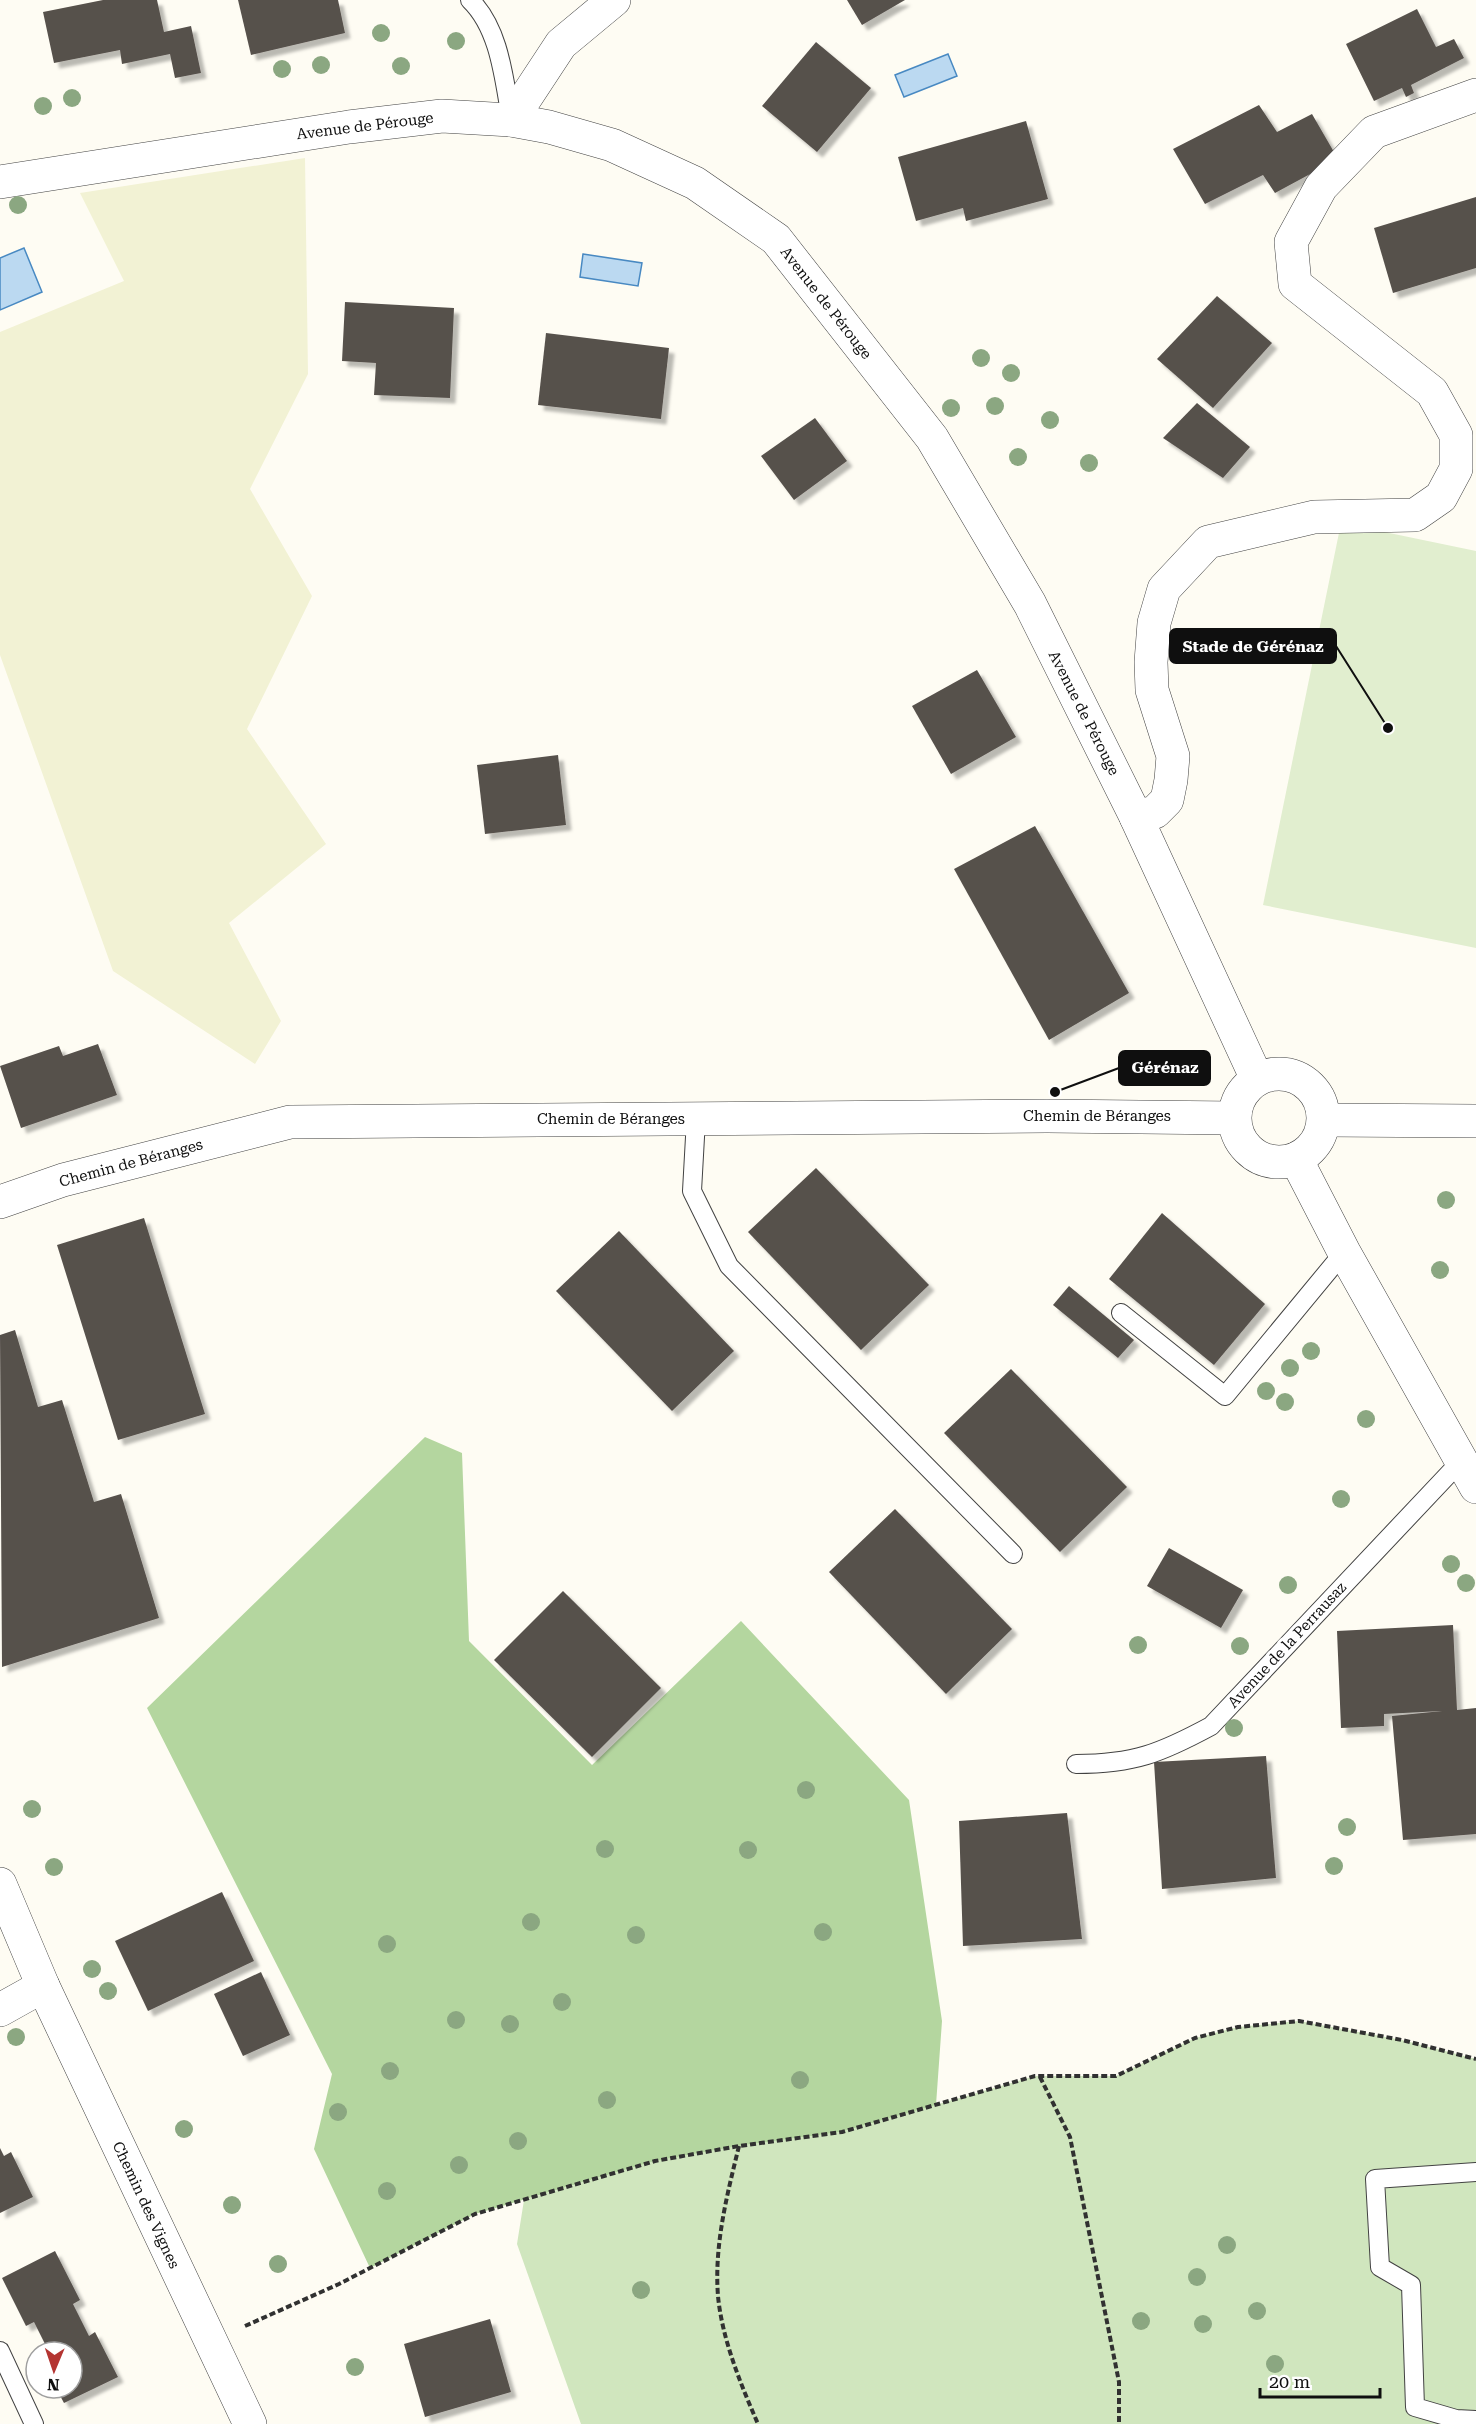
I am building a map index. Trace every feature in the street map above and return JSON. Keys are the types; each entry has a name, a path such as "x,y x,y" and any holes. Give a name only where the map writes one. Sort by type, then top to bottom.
{"street":[{"path":"511,120 561,44 614,0"},
{"path":"1136,817 1155,812 1167,800 1172,780 1173,756 1152,690 1151,662 1154,622 1164,590 1208,542 1314,516 1415,515 1442,497 1456,469 1456,435 1432,392 1295,284 1290,242 1321,187 1374,132 1476,94"},
{"name":"Avenue de Pérouge","path":"0,182 349,126 442,116 511,120 549,127 612,145 695,183 776,239 932,438 1030,603 1136,817 1257,1079"},
{"path":"1269,1074 1296,1077 1317,1094 1323,1106 1324,1120 1316,1144 1296,1159 1282,1162 1268,1161 1254,1155 1240,1139 1234,1118 1240,1095 1257,1079 1269,1074"},
{"name":"Chemin de Béranges","path":"0,1202 63,1180 290,1122 1117,1116 1234,1118"},
{"path":"1324,1120 1476,1121"},
{"name":"Avenue de la Perrausaz","path":"1296,1159 1344,1252 1469,1474"},
{"name":"Chemin des Vignes","path":"0,1884 43,1986 250,2424"},
{"path":"0,2010 43,1986"}],"lane":[{"path":"470,0 480,9 500,60 511,120"},
{"path":"696,1119 692,1191 729,1266 1013,1554"},
{"path":"1121,1313 1225,1396 1344,1252"},
{"name":"Avenue de la Perrausaz","path":"1076,1764 1132,1761 1169,1749 1210,1725 1469,1474"},
{"path":"1476,2172 1375,2179 1380,2267 1411,2285 1415,2407 1456,2419 1476,2420"},
{"path":"0,2352 34,2424"}],"path":[{"path":"234,2330 339,2284 475,2214 655,2161 739,2146 842,2132 1039,2076 1116,2076 1195,2038 1238,2027 1299,2021 1402,2040 1476,2059"},
{"path":"1039,2076 1070,2137 1119,2382 1119,2424"},
{"path":"739,2146 725,2202 719,2244 718,2297 728,2344 758,2424"}],"green space":[{"path":"305,158 308,374 250,489 312,596 247,729 326,844 229,923 281,1021 255,1064 113,971 0,655 0,332 124,281 80,193"},
{"path":"1341,523 1476,551 1476,948 1263,905"},
{"path":"425,1437 462,1453 469,1641 592,1765 741,1621 909,1800 942,2021 936,2105 841,2132 739,2146 655,2161 475,2214 370,2268 314,2149 332,2074 147,1708"},
{"path":"1299,2021 1402,2040 1476,2059 1476,2424 581,2424 517,2244 524,2200 655,2161 739,2146 842,2132 1035,2076 1116,2076 1195,2038 1238,2027"}],"water":[{"path":"948,54 957,76 904,97 895,75"},
{"path":"24,248 42,292 0,310 0,258"},
{"path":"583,254 642,263 638,286 580,277"}],"building":[{"path":"103,0 157,0 164,32 191,26 201,73 175,78 170,54 122,64 120,50 54,63 43,12"},
{"path":"238,0 338,0 345,33 251,55"},
{"path":"847,0 905,0 862,25"},
{"path":"1417,9 1436,47 1454,39 1464,58 1411,85 1414,93 1406,97 1402,88 1374,101 1346,44"},
{"path":"816,42 871,88 817,152 762,106"},
{"path":"1259,105 1277,132 1312,114 1338,159 1275,193 1263,175 1205,204 1173,149"},
{"path":"1026,121 1048,199 966,221 963,208 916,221 898,157"},
{"path":"1476,197 1476,268 1393,293 1374,228"},
{"path":"1217,296 1272,343 1213,408 1157,359"},
{"path":"345,302 454,308 450,398 374,395 376,363 342,361"},
{"path":"546,333 669,348 661,419 538,405"},
{"path":"1197,403 1250,447 1223,478 1163,438"},
{"path":"815,418 847,461 794,500 761,456"},
{"path":"977,670 1016,737 951,774 912,706"},
{"path":"558,755 566,825 485,834 477,765"},
{"path":"1035,826 1129,993 1049,1040 954,869"},
{"path":"98,1044 117,1095 21,1128 0,1066 59,1046 63,1056"},
{"path":"816,1168 929,1285 861,1350 748,1232"},
{"path":"1162,1213 1265,1304 1214,1365 1109,1279"},
{"path":"144,1218 205,1414 118,1440 57,1245"},
{"path":"619,1231 734,1351 672,1411 556,1291"},
{"path":"1069,1286 1134,1340 1118,1358 1053,1305"},
{"path":"15,1330 38,1407 62,1400 94,1502 121,1494 159,1618 2,1667 0,1335"},
{"path":"1011,1369 1127,1487 1060,1552 944,1433"},
{"path":"895,1509 1012,1629 946,1694 829,1572"},
{"path":"1169,1548 1243,1590 1221,1628 1147,1586"},
{"path":"563,1591 661,1688 592,1757 494,1660"},
{"path":"1453,1625 1457,1710 1476,1708 1476,1834 1403,1840 1392,1716 1442,1711 1384,1714 1384,1726 1341,1728 1337,1631"},
{"path":"1266,1756 1276,1878 1162,1889 1154,1762"},
{"path":"1067,1813 1082,1939 963,1946 959,1821"},
{"path":"222,1892 254,1961 148,2011 115,1941"},
{"path":"261,1972 290,2035 243,2056 214,1994"},
{"path":"0,2148 4,2156 11,2152 33,2197 0,2213"},
{"path":"55,2251 80,2300 73,2304 89,2336 95,2332 118,2377 84,2393 84,2340 43,2340 34,2322 26,2326 2,2278"},
{"path":"490,2319 511,2392 425,2417 404,2344"}],"place":[{"name":"Stade de Gérénaz","path":"1388,728"},
{"name":"Gérénaz","path":"1055,1092"}]}
